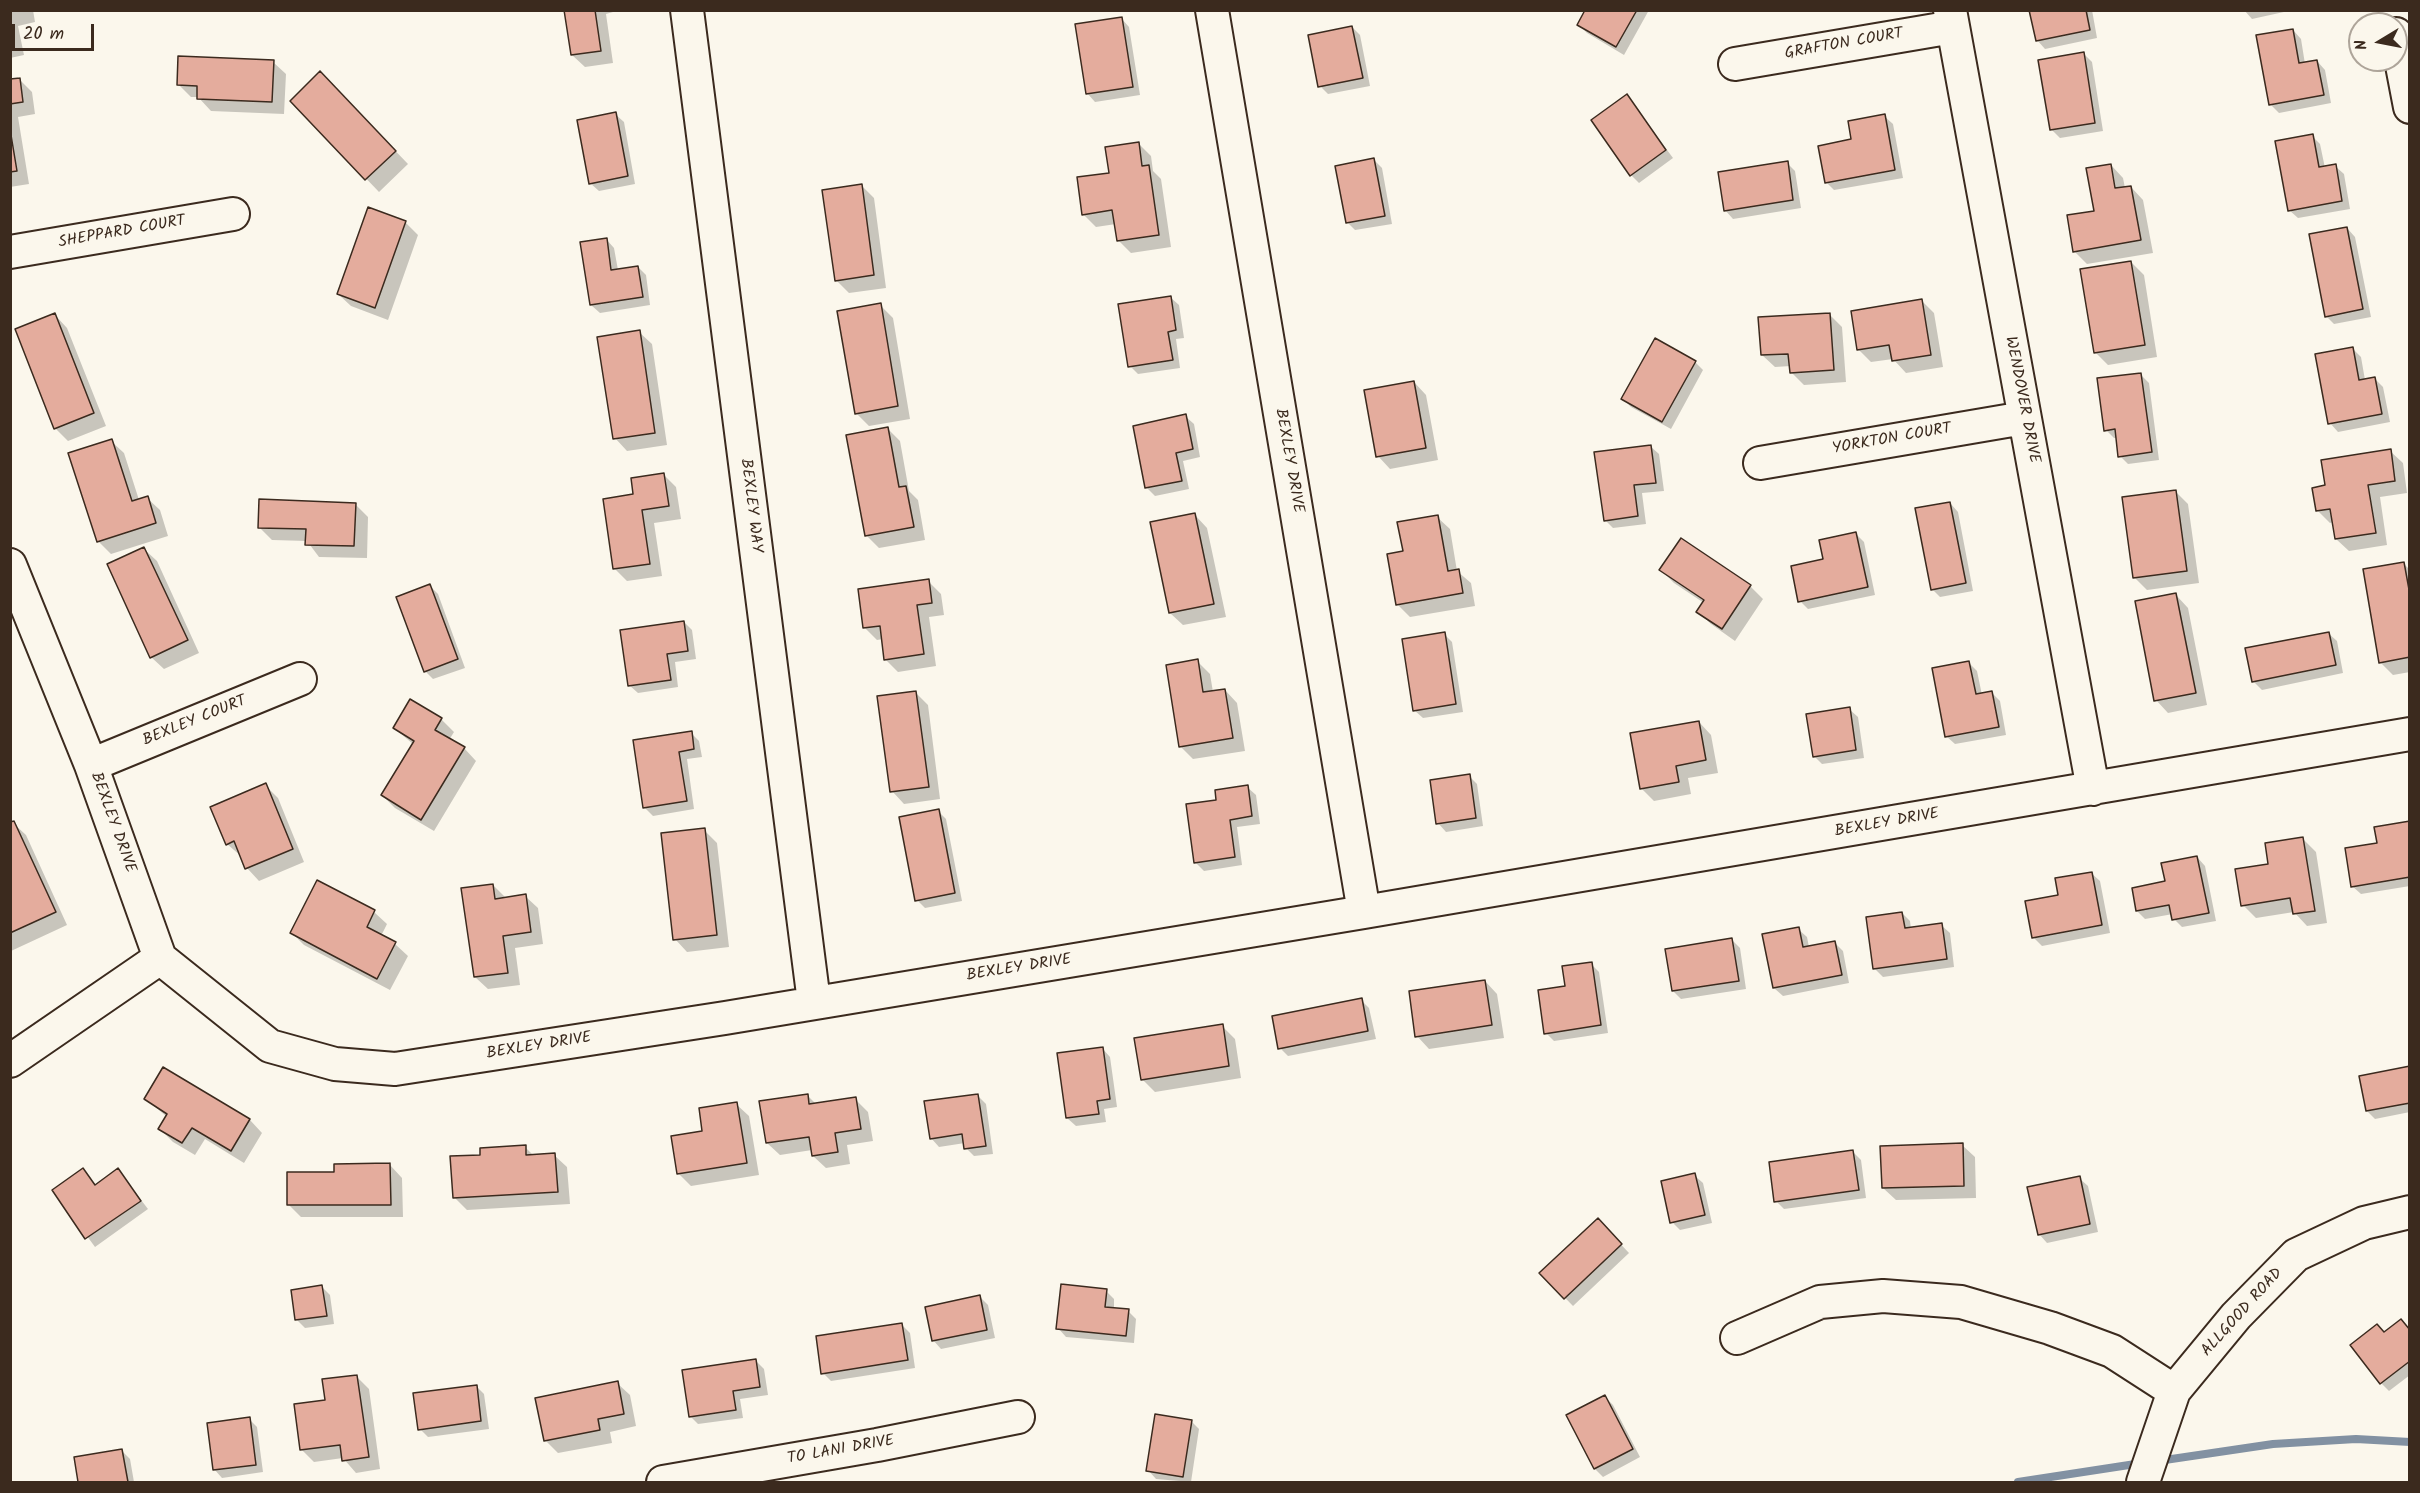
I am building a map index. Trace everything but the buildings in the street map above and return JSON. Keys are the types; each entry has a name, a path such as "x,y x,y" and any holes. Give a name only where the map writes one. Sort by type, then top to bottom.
{"street":[{"name":"BEXLEY WAY","path":"687,10 814,1002"},
{"name":"BEXLEY DRIVE","path":"1212,10 1364,912"},
{"name":"GRAFTON COURT","path":"1735,64 1952,19"},
{"name":"WENDOVER DRIVE","path":"1952,19 2093,789"},
{"path":"2403,72 2409,108"},
{"name":"SHEPPARD COURT","path":"10,252 233,214"},
{"name":"YORKTON COURT","path":"1760,463 2024,418"},
{"name":"BEXLEY DRIVE","path":"10,565 91,765 160,958 270,1046 335,1064 383,1068 419,1065 1364,912 2409,734"},
{"name":"BEXLEY COURT","path":"91,765 300,679"},
{"path":"10,1061 160,958"},
{"name":"ALLGOOD ROAD","path":"2143,1482 2174,1390 2236,1316 2296,1254 2364,1223 2409,1212"},
{"path":"1737,1338 1820,1302 1883,1296 1961,1302 2050,1328 2112,1351 2174,1390"},
{"name":"TO LANI DRIVE","path":"663,1482 877,1445 1018,1417"}],"waterway":[{"path":"2158,1461 2273,1444 2356,1439 2410,1442"},
{"path":"2018,1482 2142,1463"}]}
